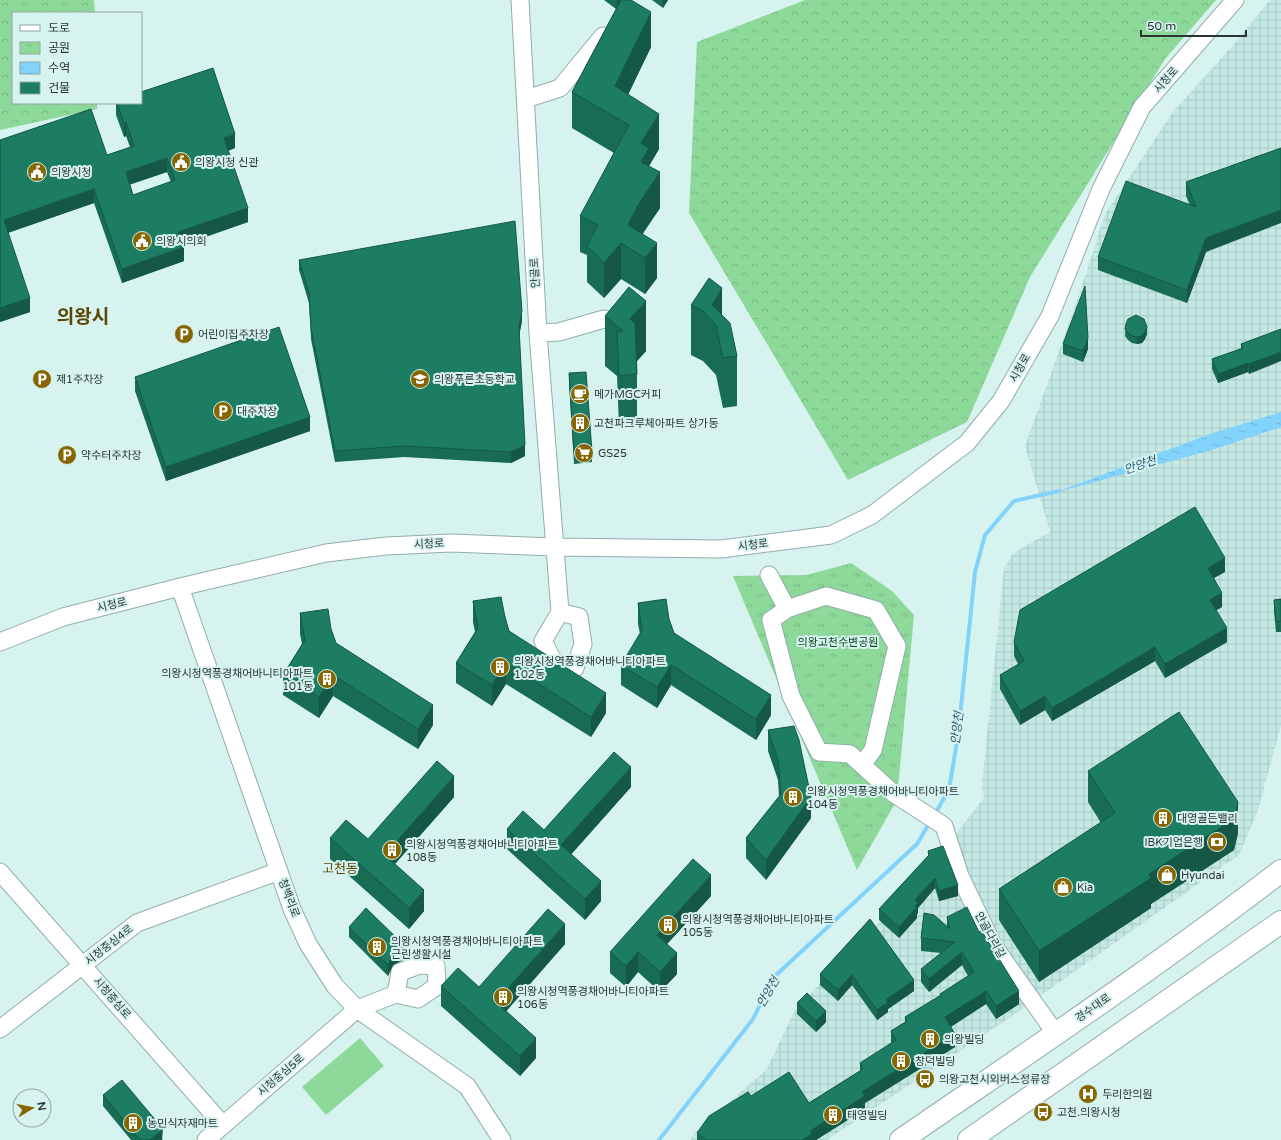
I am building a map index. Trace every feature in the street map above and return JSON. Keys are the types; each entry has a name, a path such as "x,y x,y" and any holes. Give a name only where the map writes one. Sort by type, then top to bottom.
{"main road":[{"name":"경수대로","path":"901,1140 1056,1034 1225,914 1281,871"},
{"path":"970,1140 1281,922"}],"street":[{"name":"안골로","path":"520,0 538,333 560,612"},
{"name":"시청로","path":"0,642 63,617 180,587 326,553 386,546 451,543 555,547 721,549 831,535 872,515 967,443 1001,401 1050,316 1101,189 1142,107 1235,0"},
{"path":"526,99 560,88 603,36"},
{"path":"538,333 559,332 604,319"},
{"path":"769,575 787,609"},
{"name":"청백리로","path":"180,587 292,909 308,944 335,986 357,1009 467,1086 502,1140"},
{"path":"826,596 876,610 897,646 874,750 862,766 850,754 819,752 791,696 771,620 787,609 826,596"},
{"name":"안골다리길","path":"862,766 893,793 944,826 960,876 993,945 1056,1034"},
{"name":"시청중심4로","path":"0,1029 137,923 279,871"},
{"name":"시청중심로","path":"0,872 223,1125"},
{"name":"시청중심5로","path":"206,1140 357,1009 396,994"}],"shaded area":[{"path":"1270,0 1281,0 1281,726 1258,810 1239,855 1002,1023 827,1140 691,1140 694,1133 767,1069 793,1014 835,966 912,890 984,798 982,785 1004,569 1013,553 1050,532 1025,446 1079,295 1105,214 1172,113 1234,44"}],"green space":[{"path":"0,0 94,0 95,12 12,12 12,104 97,104 97,109 0,130"},
{"path":"805,0 1216,0 1165,59 1030,277 967,422 848,480 689,213 697,42"},
{"name":"의왕고천수변공원","path":"851,563 892,591 914,615 897,800 857,870 733,576 807,575"},
{"path":"360,1038 384,1066 326,1115 302,1087"}],"water":[{"path":"1281,412 1281,427 1212,450 1054,493 1210,434"}],"building":[{"path":"621,0 631,0 651,12 615,86 659,114 641,143 649,148 641,162 660,172 638,205 628,225 657,243 645,258 621,243 604,263 587,246 598,225 580,216 629,125 572,92"},
{"path":"213,68 235,134 224,138 248,208 178,232 184,247 122,269 94,189 4,220 30,298 0,308 0,140 91,109 107,155 134,146 126,122 124,123 117,104 142,104 142,92","holes":["167,158 175,180 133,195 126,172"]},
{"path":"1281,148 1281,210 1206,238 1187,290 1098,257 1126,181 1196,207 1186,182"},
{"name":"의왕푸른초등학교","path":"515,221 522,311 519,327 525,445 511,452 404,446 335,451 311,328 309,293 299,260"},
{"path":"709,278 722,288 712,305 730,323 737,356 723,358 716,325 703,311 691,305"},
{"path":"1085,286 1088,338 1083,351 1063,344"},
{"path":"629,287 646,301 630,319 635,323 637,374 619,376 617,331 623,331 605,316"},
{"path":"1136,315 1144,319 1147,327 1142,336 1137,337 1132,336 1125,329 1128,319"},
{"name":"대주차장","path":"279,327 310,417 166,467 135,377"},
{"path":"1281,329 1281,352 1218,374 1212,359 1243,348 1241,344"},
{"name":"고천파크루체아파트 상가동","path":"586,372 592,452 574,453 569,373"},
{"path":"1195,507 1225,558 1208,568 1222,593 1210,600 1227,628 1165,664 1155,647 1052,708 1045,696 1020,711 1000,675 1024,661 1014,642 1020,610"},
{"path":"501,597 509,631 606,693 591,717 506,663 492,685 456,663 478,628 473,601"},
{"path":"666,599 669,619 674,633 771,695 756,719 671,665 657,687 621,665 642,630 638,603"},
{"path":"1281,599 1281,621 1276,622 1274,600"},
{"path":"328,609 331,629 336,643 433,705 418,729 333,675 319,697 283,675 305,640 300,613"},
{"path":"1179,712 1238,802 1234,819 1149,874 1151,878 1039,951 999,889 1115,813 1088,771"},
{"name":"의왕시청역풍경채어바니티아파트 104동","path":"794,726 799,740 811,797 766,860 746,838 781,794 778,760 768,730"},
{"path":"614,752 631,767 561,845 601,881 585,899 507,829 523,811 544,830"},
{"path":"437,761 454,776 385,855 424,890 409,908 330,838 346,820 368,839"},
{"path":"943,846 958,885 939,891 935,878 915,900 918,903 915,906 917,907 899,927 879,909 929,855 928,851"},
{"path":"693,859 711,875 657,935 677,953 660,972 638,952 626,966 610,952"},
{"path":"967,907 979,932 981,930 1019,991 996,1006 986,991 945,1017 955,1034 862,1092 865,1096 810,1131 812,1134 802,1140 706,1140 697,1133 709,1116 748,1092 751,1096 789,1072 809,1103 863,1069 860,1063 896,1040 891,1031 907,1021 905,1017 941,995 940,994 974,972 962,952 929,979 921,969 955,942 921,938 924,913 934,915 950,929 947,917"},
{"path":"366,908 406,947 393,955 388,965 349,927"},
{"path":"548,909 565,924 496,1002 536,1038 520,1056 441,986 458,968 479,987"},
{"path":"870,919 914,980 886,1000 888,1002 877,1010 852,975 838,990 820,974"},
{"path":"807,993 826,1011 816,1021 797,1003"},
{"name":"농민식자재마트","path":"122,1080 163,1129 150,1140 140,1140 103,1095"}],"waterway":[{"name":"안양천","path":"934,816 949,789 958,736 975,572 985,535 1014,501 1059,491"},
{"name":"안양천","path":"659,1140 753,1019 774,977 917,844 930,822"}],"place":[{"name":"의왕시청 신관","path":"181,162"},
{"name":"의왕시청","path":"37,172"},
{"name":"의왕시의회","path":"142,241"},
{"name":"어린이집주차장","path":"184,334"},
{"name":"제1주차장","path":"42,379"},
{"name":"의왕푸른초등학교","path":"420,379"},
{"name":"메가MGC커피","path":"580,394"},
{"name":"대주차장","path":"223,411"},
{"name":"고천파크루체아파트 상가동","path":"580,423"},
{"name":"GS25","path":"584,453"},
{"name":"약수터주차장","path":"67,455"},
{"name":"의왕시청역풍경채어바니티아파트 102동","path":"500,667"},
{"name":"의왕시청역풍경채어바니티아파트 101동","path":"327,679"},
{"name":"의왕시청역풍경채어바니티아파트 104동","path":"793,797"},
{"name":"대영골든밸리","path":"1163,818"},
{"name":"IBK기업은행","path":"1217,842"},
{"name":"의왕시청역풍경채어바니티아파트 108동","path":"392,850"},
{"name":"Hyundai","path":"1167,875"},
{"name":"Kia","path":"1063,887"},
{"name":"의왕시청역풍경채어바니티아파트 105동","path":"668,925"},
{"name":"의왕시청역풍경채어바니티아파트 근린생활시설","path":"377,947"},
{"name":"의왕시청역풍경채어바니티아파트 106동","path":"503,997"},
{"name":"의왕빌딩","path":"930,1039"},
{"name":"창덕빌딩","path":"901,1061"},
{"name":"의왕고천시외버스정류장","path":"925,1079"},
{"name":"두리한의원","path":"1088,1094"},
{"name":"고천.의왕시청","path":"1043,1112"},
{"name":"태영빌딩","path":"833,1115"},
{"name":"농민식자재마트","path":"133,1123"}],"district":[{"name":"의왕시","path":"83,317"},
{"name":"고천동","path":"340,869"}]}
